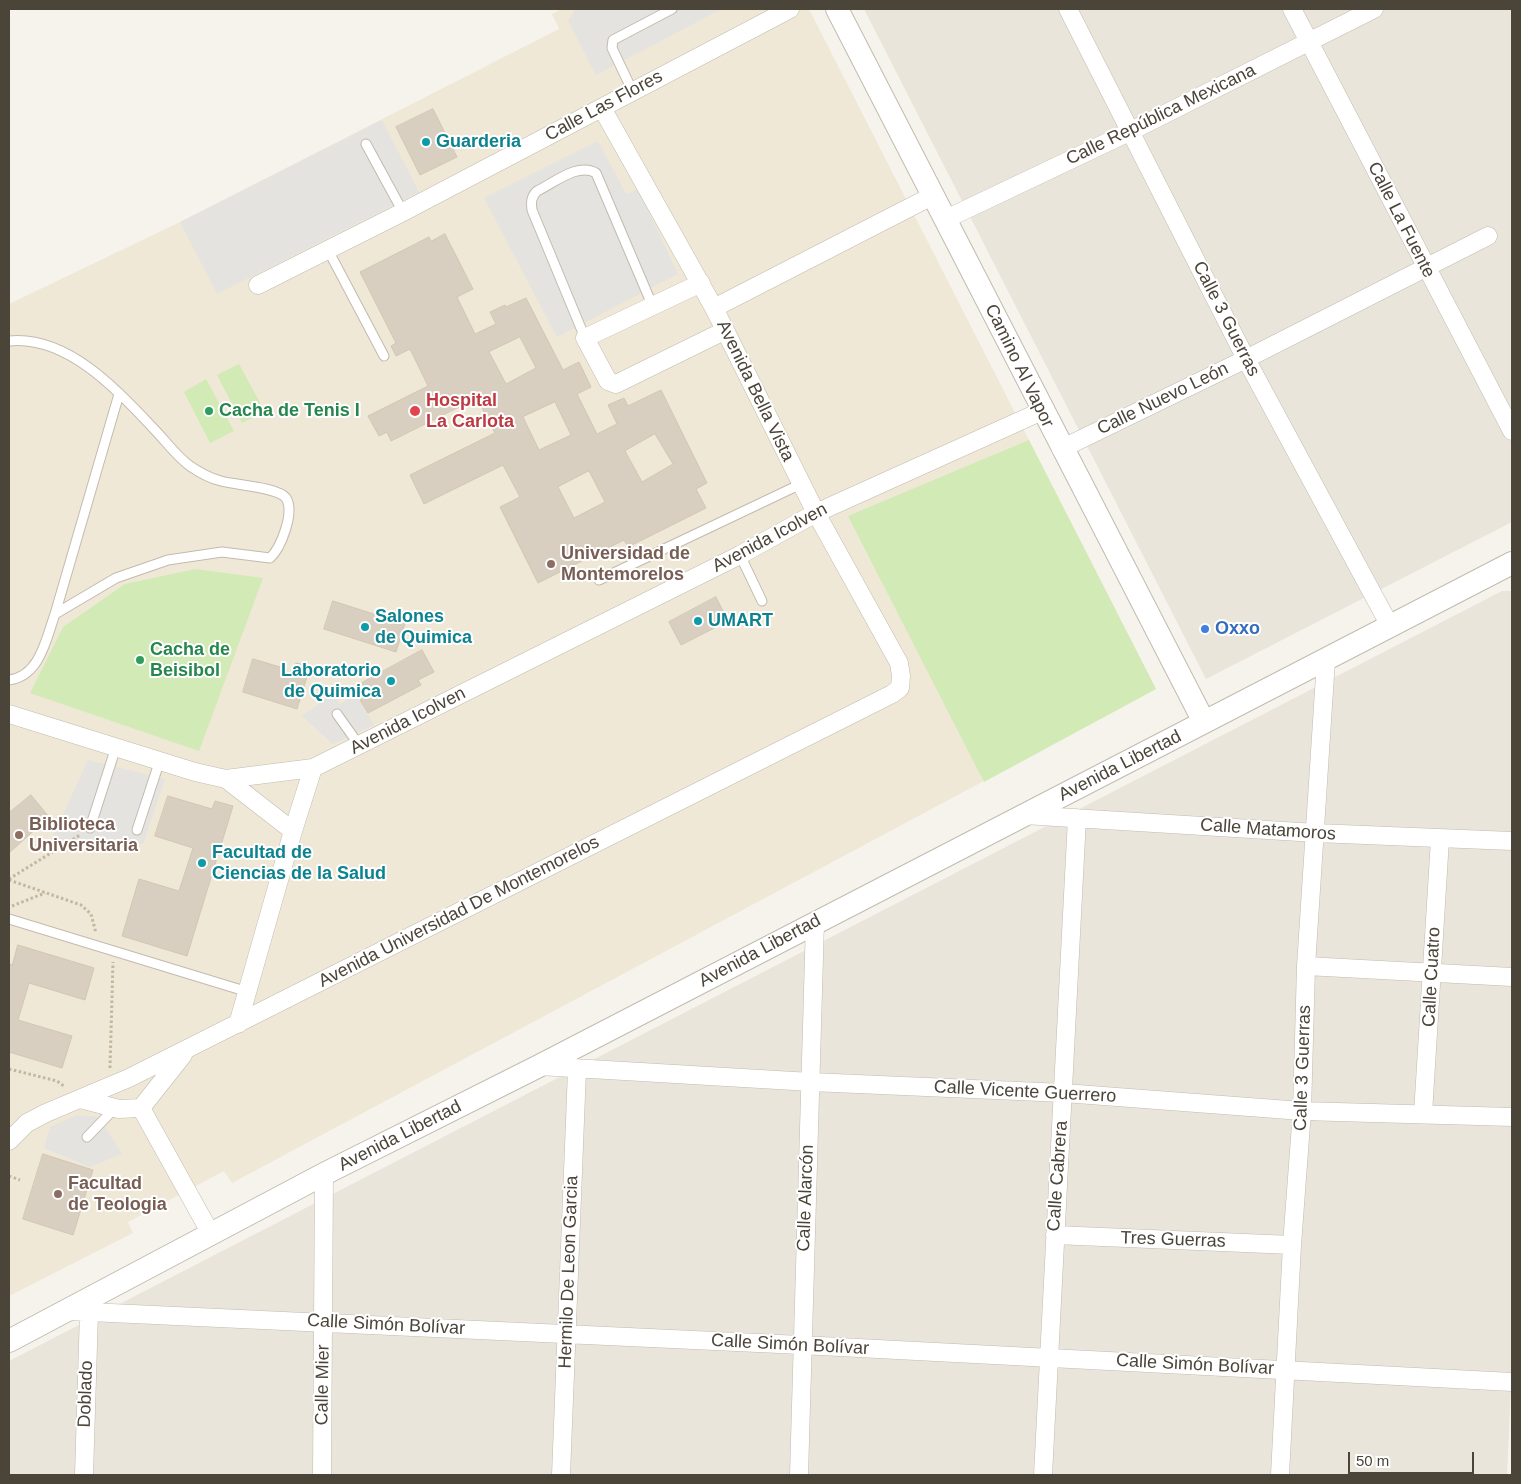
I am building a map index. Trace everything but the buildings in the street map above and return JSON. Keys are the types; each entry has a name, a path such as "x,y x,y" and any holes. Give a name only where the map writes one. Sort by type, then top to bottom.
{"street":[{"name":"Camino Al Vapor","path":"837,9 932,196 946,219 1060,449 1204,722"},
{"name":"Calle 3 Guerras","path":"1068,9 1132,131 1246,359 1390,626"},
{"name":"Calle La Fuente","path":"1292,9 1512,431"},
{"name":"Calle República Mexicana","path":"946,219 1132,131 1374,9"},
{"name":"Calle Las Flores","path":"258,285 602,108 632,90 783,10"},
{"name":"Avenida Bella Vista","path":"602,108 701,283 801,484 898,663 901,676"},
{"path":"714,308 932,196"},
{"name":"Calle Nuevo León","path":"1060,449 1246,359 1488,236"},
{"path":"701,283 585,338 608,381 616,384 724,331"},
{"name":"Avenida Icolven","path":"226,779 314,768 740,555 816,512 1042,411"},
{"name":"Avenida Libertad","path":"9,1341 78,1312 211,1234 324,1174 539,1066 1390,626 1508,568"},
{"name":"Calle 3 Guerras","path":"1280,1475 1292,1245 1302,1111 1306,966 1326,660"},
{"name":"Avenida Universidad De Montemorelos","path":"9,1141 27,1123 120,1082 238,1024 892,694 900,688 901,676"},
{"path":"9,714 226,779 293,830"},
{"path":"238,1024 293,830 314,768"},
{"name":"Calle Matamoros","path":"1024,815 1316,833 1512,841"},
{"name":"Calle Cabrera","path":"1043,1475 1077,818"},
{"name":"Calle Cuatro","path":"1423,1114 1440,839"},
{"name":"Calle Alarcón","path":"799,1475 801,1345 815,922"},
{"path":"1306,966 1512,977"},
{"path":"80,1099 117,1109 146,1103 162,1079 190,1047"},
{"name":"Calle Vicente Guerrero","path":"539,1066 577,1070 1064,1093 1302,1111 1512,1117"},
{"name":"Hermilo De Leon Garcia","path":"560,1475 577,1070"},
{"path":"117,1109 120,1082 143,1087 146,1103 211,1234"},
{"name":"Calle Mier","path":"322,1475 324,1174"},
{"name":"Tres Guerras","path":"1055,1235 1292,1245"},
{"name":"Calle Simón Bolívar","path":"78,1312 801,1345 1512,1382"},
{"name":"Doblado","path":"78,1312 84,1475"}],"lane":[{"path":"632,90 612,48 613,40 672,9"},
{"path":"366,144 403,212"},
{"path":"585,338 532,210 531,203 532,197 537,191 579,169 590,169 596,173 653,306"},
{"path":"328,250 384,356"},
{"path":"9,341 40,342 67,352 119,394 186,463 201,474 221,482 272,491 284,496 289,510 286,529 278,548 270,558 222,552 168,560 116,578 55,614"},
{"path":"9,680 16,679 27,673 39,660 55,614 119,394"},
{"path":"599,580 801,484"},
{"path":"740,555 762,601"},
{"path":"337,714 360,745"},
{"path":"90,828 116,747"},
{"path":"137,830 160,760"},
{"path":"9,919 248,992"},
{"path":"87,1137 117,1109"}],"path":[{"path":"9,879 90,828"},
{"path":"9,879 81,906 91,914 95,925 98,947"},
{"path":"9,908 45,893"},
{"path":"113,952 120,1082"},
{"path":"9,1069 57,1081 80,1099"},
{"path":"9,1176 20,1180"}],"shaded area":[{"name":"Universidad de Montemorelos","path":"562,9 809,9 1156,689 232,1183 224,1171 128,1222 133,1233 9,1296 9,304 180,222 559,29 552,14"},
{"path":"578,9 722,9 596,75 568,21 574,11"},
{"path":"864,9 1512,9 1512,522 1206,679"},
{"path":"382,120 419,192 217,294 180,222"},
{"path":"598,141 626,194 638,189 678,274 557,337 484,198"},
{"path":"1502,591 1512,591 1512,1365 1507,1475 9,1475 9,1361"},
{"path":"333,694 340,704 356,695 374,725 333,744 302,716"},
{"path":"88,760 165,779 143,844 51,841"},
{"path":"77,1115 99,1117 122,1154 90,1167 44,1148 50,1127"}],"green space":[{"path":"239,364 265,412 242,423 217,375"},
{"name":"Cacha de Tenis I","path":"206,379 234,431 210,443 184,392"},
{"path":"1029,440 1156,689 984,782 848,516"},
{"name":"Cacha de Beisibol","path":"195,569 263,578 199,751 30,693 63,627 125,584"}],"place":[{"name":"Guarderia","path":"426,142"},
{"name":"Cacha de Tenis I","path":"209,411"},
{"name":"Hospital La Carlota","path":"415,411"},
{"name":"Universidad de Montemorelos","path":"551,564"},
{"name":"UMART","path":"698,621"},
{"name":"Salones de Quimica","path":"365,627"},
{"name":"Oxxo","path":"1205,629"},
{"name":"Cacha de Beisibol","path":"140,660"},
{"name":"Laboratorio de Quimica","path":"391,681"},
{"name":"Biblioteca Universitaria","path":"19,835"},
{"name":"Facultad de Ciencias de la Salud","path":"202,863"},
{"name":"Facultad de Teologia","path":"58,1194"}]}
